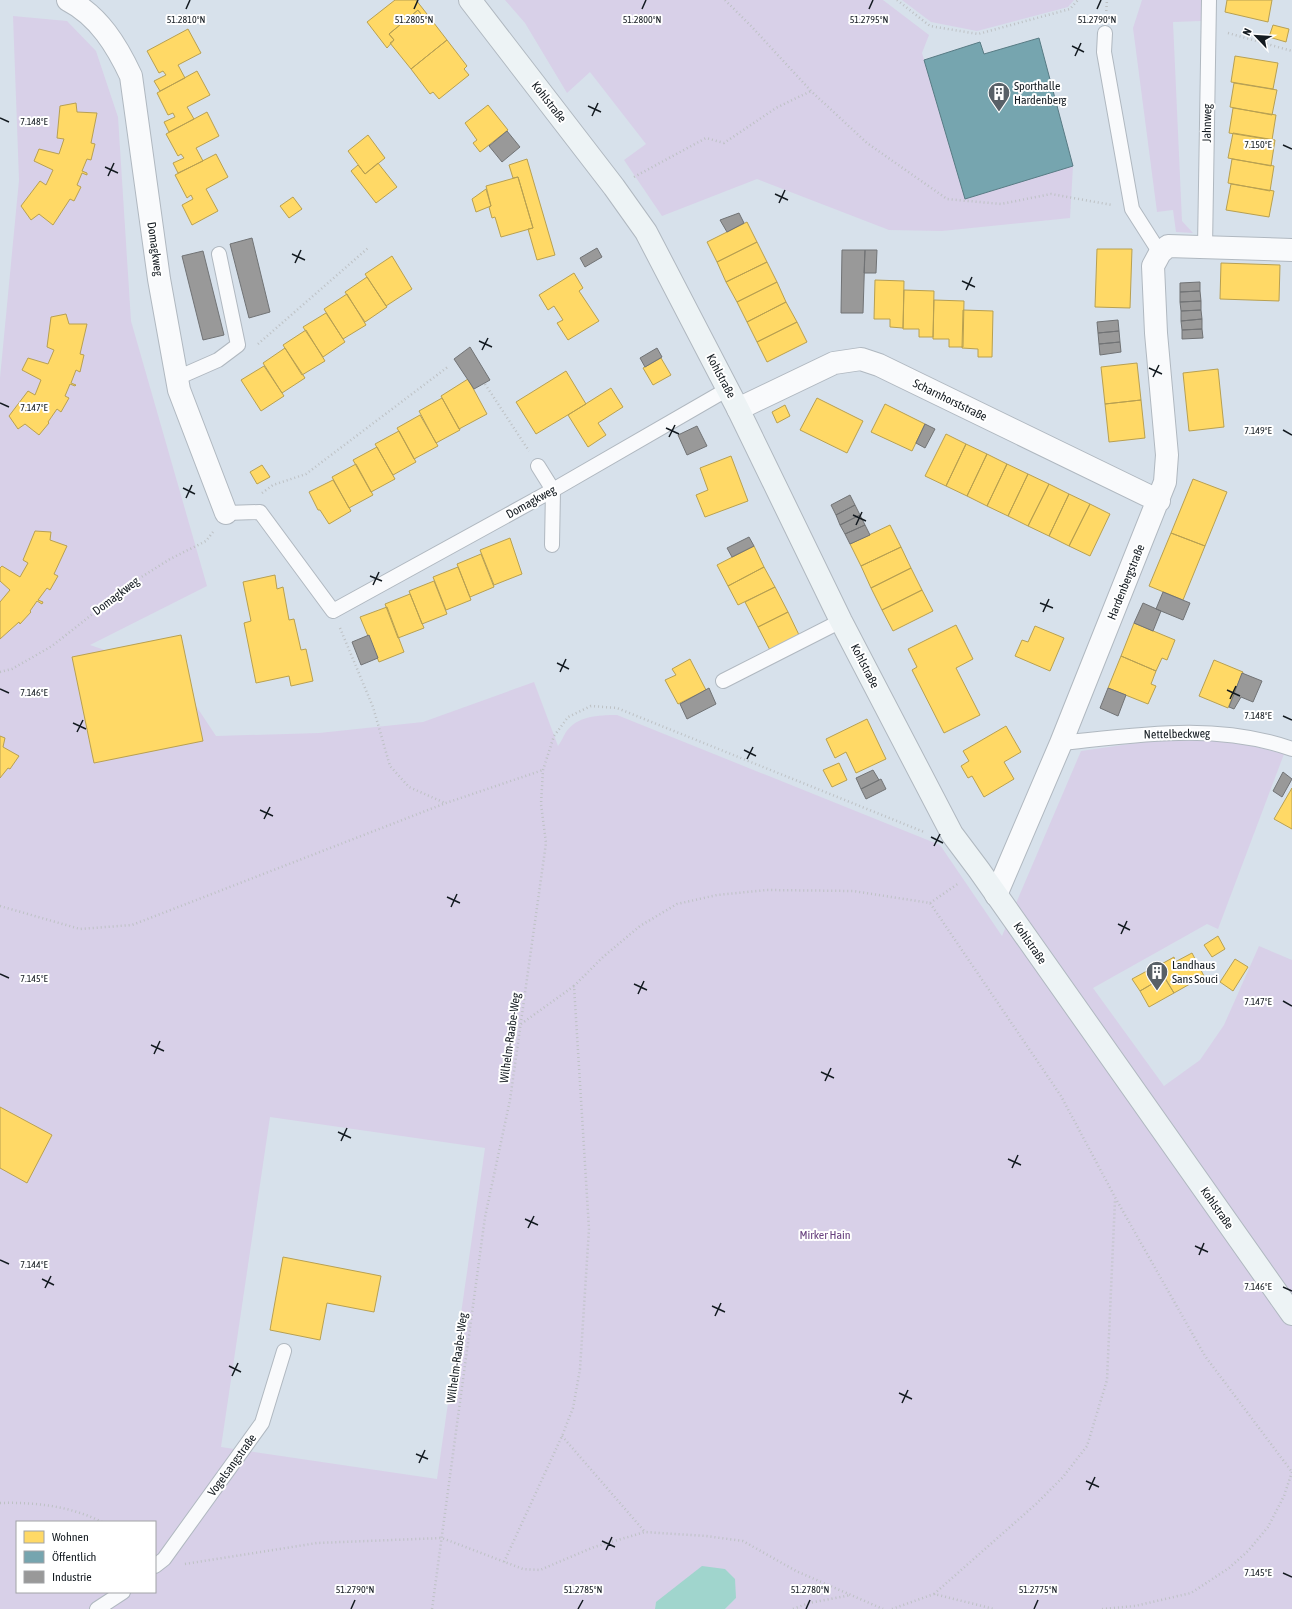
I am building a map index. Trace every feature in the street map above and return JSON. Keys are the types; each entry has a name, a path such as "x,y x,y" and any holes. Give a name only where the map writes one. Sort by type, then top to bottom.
{"street":[{"name":"Domagkweg","path":"68,0 97,21 120,54 131,76 159,279 176,378 179,390 226,513"},
{"name":"Kohlstraße","path":"470,0 614,187 646,232 728,389 841,621 952,834 979,870 1292,1314"},
{"path":"1160,253 1168,246 1292,250"},
{"name":"Hardenbergstraße","path":"996,895 1061,743 1159,501 1165,482 1168,455 1155,311 1154,266 1160,253"},
{"name":"Scharnhorststraße","path":"738,409 834,363 861,359 879,366 1159,501"}],"lane":[{"name":"Jahnweg","path":"1205,247 1209,0"},
{"path":"1105,33 1104,52 1132,208 1160,253"},
{"path":"176,378 218,360 238,344 219,254"},
{"name":"Domagkweg","path":"333,611 553,490 728,389"},
{"path":"538,466 553,490 552,545"},
{"path":"226,513 260,512 333,611"},
{"path":"723,681 841,621"},
{"name":"Nettelbeckweg","path":"1061,743 1162,732 1231,734 1292,749"},
{"name":"Vogelsangstraße","path":"159,1562 262,1423 284,1351"},
{"path":"97,1609 121,1593"}],"path":[{"path":"725,0 811,91 877,151 947,199 1001,204 1051,194 1132,208"},
{"path":"897,0 930,26 978,34 1070,9 1078,0"},
{"path":"1208,27 1292,50"},
{"path":"614,187 706,138 724,143 776,108 811,91"},
{"path":"255,347 368,248"},
{"path":"260,512 258,497 265,490 273,485 306,474 449,366"},
{"path":"485,384 538,466"},
{"name":"Domagkweg","path":"0,672 12,669 52,646 132,583 170,559 206,541 226,513"},
{"path":"333,611 373,707 390,766 409,787 446,803"},
{"name":"Wilhelm-Raabe-Weg","path":"432,1609 485,1217 510,1100 521,1024 546,843 541,804 543,770 554,736 568,717 591,706 617,708 913,828 935,836 952,834"},
{"path":"0,906 80,929 132,925 446,803 543,770"},
{"path":"521,1024 574,986 602,957 640,926 677,904 717,895 768,890 853,891 930,903 979,870"},
{"path":"930,903 1061,1096 1116,1199 1205,1356 1292,1472 1284,1496 1268,1527 1248,1551 1229,1568 1191,1593 1135,1606 1102,1609"},
{"path":"504,1562 562,1436 572,1408 580,1370 589,1229 574,986"},
{"path":"892,1609 934,1594 1036,1504 1063,1477 1087,1446 1107,1380 1116,1199"},
{"path":"562,1436 645,1532"},
{"path":"0,1503 45,1505 84,1513 100,1521"},
{"path":"159,1562 174,1566 317,1543 442,1538 523,1569 540,1570 594,1547 645,1532 706,1536 743,1541 796,1571 883,1609"},
{"path":"934,1594 994,1609"},
{"path":"793,1609 809,1603 851,1595"}],"green space":[{"path":"505,0 883,0 929,35 922,53 965,198 1073,166 1070,218 942,231 889,230 757,179 662,216 624,160 646,144 590,72 567,93 525,23"},
{"path":"902,0 1074,0 1068,7 977,31 931,22"},
{"path":"1142,0 1202,0 1201,21 1173,22 1182,221 1193,233 1176,232 1173,210 1157,212 1133,28"},
{"name":"Mirker Hain","path":"13,16 67,21 96,51 118,117 131,321 207,586 90,645 175,674 216,736 319,733 423,722 534,682 558,746 566,732 576,723 595,716 617,715 940,845 1002,936 1081,751 1164,739 1229,740 1284,754 1218,929 1207,924 1093,988 1164,1086 1200,1060 1224,1025 1259,946 1292,960 1292,1609 725,1609 736,1598 656,1602 655,1609 0,1609 0,378 19,180","holes":["270,1117 485,1148 437,1479 221,1447"]}],"shaded area":[{"path":"702,1566 725,1569 735,1579 736,1598 725,1609 655,1609 656,1602"}],"building: Wohnen":[{"path":"395,0 416,0 427,14 423,17 418,10 389,34 394,40 387,48 367,22"},
{"path":"1227,0 1272,0 1268,22 1225,12"},
{"path":"418,10 423,17 427,14 447,40 411,69 390,43 394,40 389,34"},
{"path":"1273,25 1289,29 1286,42 1269,37"},
{"path":"188,29 201,53 178,65 185,78 160,91 154,81 166,75 163,71 159,73 147,51"},
{"path":"447,40 467,66 464,69 469,75 439,99 433,92 430,94 411,69"},
{"path":"1235,56 1278,63 1273,89 1231,82"},
{"path":"197,71 210,95 187,107 194,119 169,132 164,122 175,117 173,113 168,115 157,93"},
{"path":"1234,83 1277,90 1272,115 1230,107"},
{"path":"76,103 77,112 97,113 91,143 95,144 91,160 87,159 82,171 87,173 87,175 82,173 77,185 81,187 74,201 70,199 53,225 39,214 31,220 21,206 40,181 46,185 53,170 34,161 39,149 59,154 64,139 57,138 60,106"},
{"path":"488,105 508,130 480,152 473,143 477,140 465,123"},
{"path":"1233,108 1276,115 1272,140 1229,133"},
{"path":"207,112 219,136 196,148 203,161 178,173 173,163 184,158 181,154 178,156 166,134"},
{"path":"1233,133 1275,140 1271,166 1228,158"},
{"path":"368,135 385,158 365,174 348,151"},
{"path":"216,154 228,177 206,189 218,211 192,225 182,205 193,199 191,195 187,198 175,175"},
{"path":"527,159 555,255 537,260 528,229 533,228 518,177 513,178 509,165"},
{"path":"1232,159 1274,166 1270,191 1228,183"},
{"path":"378,163 397,187 376,203 351,171 358,165 365,174"},
{"path":"518,177 533,228 501,237 495,217 492,218 489,207 491,206 486,186"},
{"path":"1231,184 1274,191 1269,217 1226,210"},
{"path":"486,189 491,206 476,212 472,199"},
{"path":"293,197 302,209 289,218 280,206"},
{"path":"747,222 757,242 717,262 707,242"},
{"path":"757,242 767,262 726,282 717,262"},
{"path":"1097,249 1132,249 1130,308 1095,307"},
{"path":"392,256 412,289 386,306 365,274"},
{"path":"767,262 777,282 737,302 726,282"},
{"path":"1221,263 1280,265 1279,301 1220,299"},
{"path":"574,273 583,288 579,291 599,321 568,340 557,323 563,320 554,306 548,310 539,295"},
{"path":"367,277 387,307 365,322 345,292"},
{"path":"875,280 904,281 903,328 890,327 890,319 874,319"},
{"path":"777,282 786,302 747,322 737,302"},
{"path":"904,290 934,291 933,337 919,337 919,329 903,329"},
{"path":"347,294 366,325 343,339 324,309"},
{"path":"934,300 964,301 963,347 949,347 949,339 933,339"},
{"path":"786,302 797,322 757,342 747,322"},
{"path":"963,310 993,311 992,357 978,357 978,349 962,348"},
{"path":"326,313 345,342 323,357 303,327"},
{"path":"66,314 69,324 87,324 80,354 84,355 80,372 76,370 71,383 76,385 70,384 65,396 69,398 61,412 57,409 48,422 49,423 39,435 25,424 18,429 9,416 28,391 35,395 41,380 22,370 28,358 48,364 54,350 47,347 51,317"},
{"path":"797,322 807,342 767,362 757,342"},
{"path":"306,330 325,361 302,375 283,345"},
{"path":"285,348 305,378 282,393 263,363"},
{"path":"661,358 671,375 653,385 643,368"},
{"path":"1137,363 1141,400 1105,404 1101,367"},
{"path":"264,366 284,396 261,411 241,380"},
{"path":"1218,369 1224,427 1189,431 1183,373"},
{"path":"566,371 586,404 536,434 516,402"},
{"path":"468,379 487,414 459,429 441,396"},
{"path":"611,388 623,407 598,423 606,435 588,447 568,415"},
{"path":"442,398 460,430 436,443 419,411"},
{"path":"817,398 863,421 847,453 800,430"},
{"path":"1141,400 1145,438 1109,442 1105,404"},
{"path":"885,404 925,424 912,451 871,432"},
{"path":"785,405 790,416 777,423 772,412"},
{"path":"420,415 438,446 414,459 397,428"},
{"path":"399,431 416,462 393,475 375,444"},
{"path":"946,434 966,444 946,486 925,476"},
{"path":"966,444 987,454 967,496 946,486"},
{"path":"377,447 395,479 371,492 353,460"},
{"path":"987,454 1007,464 987,506 967,496"},
{"path":"731,456 748,501 705,517 696,495 708,490 700,468"},
{"path":"356,464 373,495 349,508 332,477"},
{"path":"1007,464 1028,474 1008,516 987,506"},
{"path":"262,465 270,477 257,484 250,472"},
{"path":"1028,474 1049,484 1028,526 1008,516"},
{"path":"1193,479 1227,492 1205,546 1171,533"},
{"path":"333,480 351,511 329,524 320,510 318,510 309,492"},
{"path":"1049,484 1069,494 1049,536 1028,526"},
{"path":"1069,494 1090,504 1069,546 1049,536"},
{"path":"1090,504 1110,514 1090,556 1069,546"},
{"path":"890,525 901,547 861,566 850,544"},
{"path":"35,531 51,532 50,540 67,546 54,574 58,576 50,590 47,588 38,600 43,602 42,604 37,601 30,611 31,612 20,624 19,622 0,639 0,602 10,590 0,581 0,568 2,566 20,577 28,563 23,560"},
{"path":"1171,533 1205,546 1183,600 1149,586"},
{"path":"510,538 522,574 494,585 480,550"},
{"path":"754,546 764,567 728,586 717,565"},
{"path":"901,547 911,568 871,588 861,566"},
{"path":"481,554 494,587 470,597 457,564"},
{"path":"458,567 471,600 446,610 433,577"},
{"path":"764,567 775,587 738,605 728,586"},
{"path":"911,568 922,590 882,610 871,588"},
{"path":"275,575 277,589 283,587 289,620 294,619 301,650 306,649 313,681 291,686 289,676 256,683 244,623 251,621 243,582"},
{"path":"434,581 447,614 422,624 409,591"},
{"path":"775,587 788,612 758,627 745,602"},
{"path":"922,590 933,611 893,631 882,610"},
{"path":"410,594 424,628 398,638 385,604"},
{"path":"387,607 404,652 379,662 360,617"},
{"path":"788,612 800,637 771,652 758,627"},
{"path":"1134,623 1175,640 1167,660 1162,658 1156,671 1121,656"},
{"path":"956,625 973,659 956,668 980,715 944,733 912,670 917,667 908,649"},
{"path":"1035,626 1064,638 1050,671 1015,656 1022,640 1028,642"},
{"path":"181,635 203,741 94,763 72,657"},
{"path":"1121,656 1156,671 1151,684 1156,686 1148,704 1108,688"},
{"path":"690,659 706,690 678,704 665,680 676,675 672,669"},
{"path":"1214,660 1243,672 1228,708 1199,696"},
{"path":"867,719 886,759 856,773 846,752 835,758 826,739"},
{"path":"1006,726 1021,752 1004,762 1014,779 984,797 972,776 968,778 961,766 969,761 963,751"},
{"path":"0,736 5,738 3,747 19,756 10,769 8,768 0,778"},
{"path":"839,763 847,780 832,787 823,770"},
{"path":"1292,788 1292,829 1274,819"},
{"path":"1218,936 1225,949 1212,957 1204,945"},
{"path":"1192,953 1204,976 1174,993 1158,966 1174,957 1175,962"},
{"path":"1235,959 1248,967 1233,991 1220,982"},
{"path":"1158,965 1164,977 1140,991 1132,979"},
{"name":"Landhaus Sans Souci","path":"1164,977 1174,993 1149,1007 1140,991"},
{"path":"0,1107 52,1135 27,1183 0,1168"},
{"path":"283,1257 381,1276 374,1312 327,1303 320,1340 270,1330"}],"building: Öffentlich":[{"name":"Sporthalle Hardenberg","path":"1039,38 1073,166 965,199 924,60 980,42 984,54"}],"building: Industrie":[{"path":"507,131 520,147 502,162 489,146"},
{"path":"739,213 744,223 727,232 720,220"},
{"path":"252,238 270,312 249,318 230,244"},
{"path":"597,248 602,257 585,267 580,258"},
{"path":"842,250 865,250 863,313 841,313"},
{"path":"865,250 877,250 876,273 864,273"},
{"path":"203,251 224,335 203,340 182,256"},
{"path":"1200,282 1200,291 1180,292 1180,283"},
{"path":"1200,291 1201,301 1180,302 1180,292"},
{"path":"1201,301 1201,310 1181,311 1180,302"},
{"path":"1201,310 1202,319 1181,321 1181,311"},
{"path":"1202,319 1202,329 1182,330 1181,321"},
{"path":"1118,320 1119,331 1098,333 1097,322"},
{"path":"1202,329 1203,338 1182,339 1182,330"},
{"path":"1119,331 1120,342 1099,344 1098,333"},
{"path":"1120,342 1121,352 1100,355 1099,344"},
{"path":"470,347 490,380 474,389 454,359"},
{"path":"657,348 662,357 645,367 640,358"},
{"path":"925,424 935,429 925,448 916,443"},
{"path":"697,426 707,446 687,455 678,435"},
{"path":"850,495 855,505 836,515 831,505"},
{"path":"855,505 860,515 840,525 836,515"},
{"path":"860,515 865,525 845,534 840,525"},
{"path":"865,525 870,535 850,544 845,534"},
{"path":"749,537 754,546 732,557 727,548"},
{"path":"1163,592 1190,603 1183,620 1156,609"},
{"path":"1143,603 1161,611 1153,631 1134,623"},
{"path":"369,635 378,658 361,665 352,642"},
{"path":"1242,673 1262,681 1253,702 1241,697 1234,709 1229,707"},
{"path":"709,688 716,704 687,719 680,704"},
{"path":"1108,688 1126,695 1118,716 1100,708"},
{"path":"873,770 879,780 861,789 856,778"},
{"path":"1283,772 1292,779 1282,797 1273,791"},
{"path":"881,779 886,789 866,799 861,789"}],"place":[{"name":"Sporthalle Hardenberg","path":"999,112"},
{"name":"Landhaus Sans Souci","path":"1157,992"}]}
